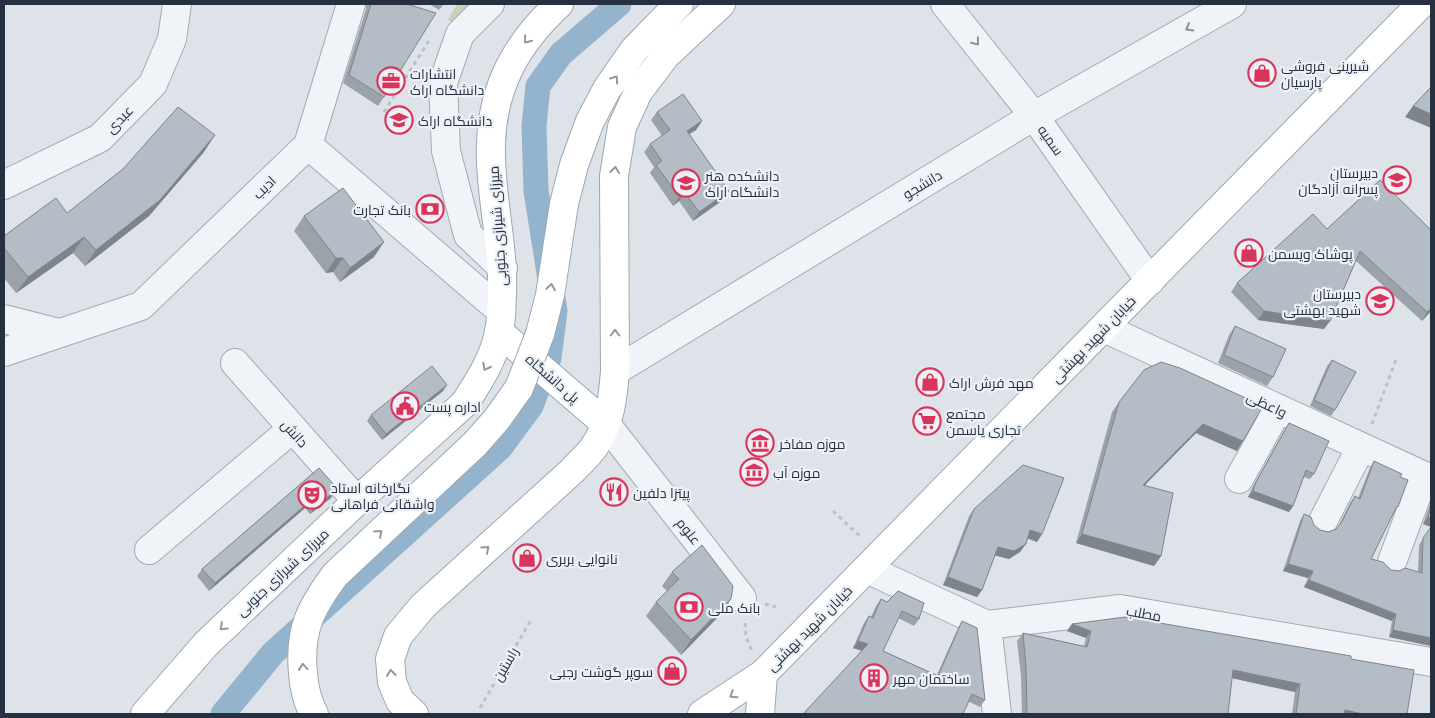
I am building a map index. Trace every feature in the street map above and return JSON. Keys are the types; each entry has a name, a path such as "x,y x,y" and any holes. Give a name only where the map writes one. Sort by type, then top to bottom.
{"main road":[{"name":"میرزای شیرازی جنوبی","path":"145,714 206,644 465,403 478,384 491,358 500,321 503,268 491,144 494,111 503,79 517,53 548,14 559,4"},
{"path":"314,714 305,692 301,650 303,634 316,600 334,575 475,444 497,419 519,388 540,334 550,294 564,204 574,164 590,121 607,89 634,50 679,4"},
{"path":"414,714 400,701 392,682 390,659 398,636 423,606 572,471 594,447 606,424 613,400 615,371 614,176 622,127 638,92 666,55 720,4"},
{"name":"خیابان شهید بهشتی","path":"702,714 763,674 1421,4"},
{"name":"پل دانشگاه","path":"500,321 606,424"},
{"path":"760,714 763,674"}],"street":[{"name":"عبدی","path":"4,185 100,138 153,84 172,39 177,4"},
{"path":"351,4 308,145 500,321"},
{"path":"490,4 460,34 443,83 446,151 468,235 503,268"},
{"name":"سمیه","path":"945,4 1034,116 1150,281"},
{"name":"دانشجو","path":"615,371 1034,116 1227,5"},
{"name":"ادیب","path":"4,352 141,306 308,145"},
{"path":"4,319 59,333"},
{"name":"واعظی","path":"1104,328 1278,409 1366,437 1428,478"},
{"name":"دانش","path":"234,363 357,502"},
{"path":"1239,479 1278,409"},
{"name":"علوم","path":"606,424 742,598"},
{"path":"149,550 292,429"},
{"path":"1322,523 1366,437"},
{"path":"1392,562 1428,478"},
{"path":"874,562 987,625 997,714"},
{"name":"مطلب","path":"987,625 1120,609 1431,662"}],"path":[{"path":"384,112 435,31"},
{"path":"1366,437 1397,356"},
{"path":"833,511 874,562"},
{"path":"742,598 746,636 763,674"},
{"name":"راستین","path":"480,708 531,620"}],"green space":[{"path":"457,4 482,4 459,26 448,20"}],"building":[{"path":"371,4 407,4 436,13 384,97 349,75"},
{"path":"1431,87 1431,114 1413,106"},
{"path":"683,94 702,121 687,131 729,191 699,212 685,193 679,197 656,165 662,161 650,144 670,130 657,112"},
{"path":"178,107 215,135 160,200 96,250 84,237 28,277 4,248 4,236 56,198 67,213 123,169"},
{"path":"1380,180 1431,230 1431,309 1427,312 1360,251 1330,321 1264,311 1237,283 1313,214 1327,229"},
{"path":"343,188 384,242 350,268 343,258 336,258 304,216"},
{"path":"1235,326 1286,349 1273,377 1224,355"},
{"path":"1332,360 1356,372 1335,410 1314,400"},
{"path":"1161,362 1180,368 1263,406 1243,441 1203,424 1143,485 1173,493 1161,556 1082,534 1119,402 1144,370"},
{"name":"اداره پست","path":"432,366 447,385 386,434 371,415"},
{"path":"1289,423 1329,441 1314,474 1306,470 1293,506 1253,491 1256,482"},
{"path":"1374,461 1402,474 1400,477 1408,480 1398,507 1371,559 1383,562 1391,570 1399,571 1405,568 1422,573 1423,538 1431,527 1431,638 1393,630 1396,614 1309,580 1313,571 1288,564 1304,514 1311,517 1314,525 1320,530 1328,532 1336,529 1355,496 1360,499"},
{"path":"1023,465 1064,478 1042,534 1030,530 1026,544 1014,551 998,547 982,590 948,577 974,509"},
{"path":"319,468 336,487 336,490 315,507 310,501 215,583 202,569"},
{"path":"1431,507 1431,518 1428,517"},
{"name":"بانک ملی","path":"702,545 733,586 731,599 691,640 656,602 679,579 672,572"},
{"path":"898,591 924,603 919,619 902,611 883,651 938,676 962,621 977,628 985,700 972,694 963,714 803,714 868,644 858,641 869,616 873,618 881,599 887,602"},
{"path":"1125,617 1351,656 1351,659 1414,670 1407,714 1363,714 1345,710 1344,714 1296,714 1300,684 1233,670 1228,714 1027,714 1023,633 1087,647 1091,631 1072,624"}],"waterway":[{"path":"223,714 273,653 500,448 531,406 549,358 555,311 536,191 534,126 538,86 561,54 619,4"}],"place":[{"name":"شیرینی فروشی پارسیان","path":"1262,73"},
{"name":"انتشارات دانشگاه اراک","path":"391,81"},
{"name":"دانشگاه اراک","path":"399,120"},
{"name":"دبیرستان پسرانه آزادگان","path":"1397,180"},
{"name":"دانشکده هنر دانشگاه اراک","path":"686,183"},
{"name":"بانک تجارت","path":"430,209"},
{"name":"پوشاک ویسمن","path":"1249,253"},
{"name":"دبیرستان شهید بهشتی","path":"1380,301"},
{"name":"مهد فرش اراک","path":"930,382"},
{"name":"اداره پست","path":"405,406"},
{"name":"مجتمع تجاری یاسمن","path":"927,421"},
{"name":"موزه مفاخر","path":"760,443"},
{"name":"موزه آب","path":"754,472"},
{"name":"پیتزا دلفین","path":"614,492"},
{"name":"نگارخانه استاد واشقانی فراهانی","path":"312,495"},
{"name":"نانوایی بربری","path":"527,558"},
{"name":"بانک ملی","path":"689,607"},
{"name":"سوپر گوشت رجبی","path":"672,671"},
{"name":"ساختمان مهر","path":"874,678"}]}
